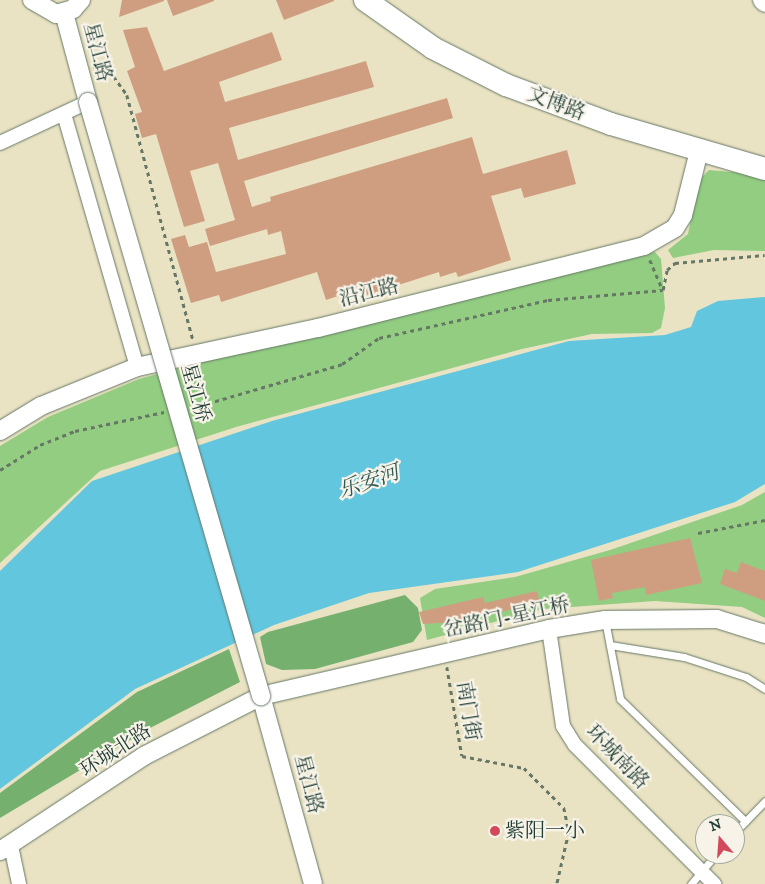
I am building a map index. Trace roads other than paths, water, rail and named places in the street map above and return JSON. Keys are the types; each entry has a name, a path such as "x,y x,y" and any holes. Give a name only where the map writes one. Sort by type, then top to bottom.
{"main road":[{"name":"文博路","path":"365,0 433,48 506,85 699,151 765,170"}],"street":[{"path":"32,0 47,13 64,13 81,0"},
{"path":"762,0 765,4"},
{"name":"星江路","path":"64,13 88,102"},
{"path":"0,143 88,102"},
{"name":"星江桥","path":"88,102 261,696"},
{"path":"64,114 137,367"},
{"name":"沿江路","path":"0,431 49,402 137,367 197,355 644,246 675,228 683,215 699,151"},
{"name":"岔路门-星江桥","path":"261,696 549,629 605,620 718,619 765,634"},
{"name":"环城南路","path":"549,629 567,732 714,884"},
{"name":"星江路","path":"261,696 313,884"},
{"name":"环城北路","path":"6,848 144,756 261,696"},
{"path":"6,848 19,884"}],"lane":[{"path":"605,620 620,699 629,711 738,814"},
{"path":"610,645 684,657 746,676 765,690"},
{"path":"745,821 765,801"},
{"path":"691,884 707,864"}],"water":[{"name":"乐安河","path":"765,297 765,484 735,502 518,572 369,593 274,625 135,689 0,789 0,571 92,481 272,421 569,341 665,335 691,327 697,311 718,301"}],"place":[{"name":"紫阳一小","path":"495,831"}]}
